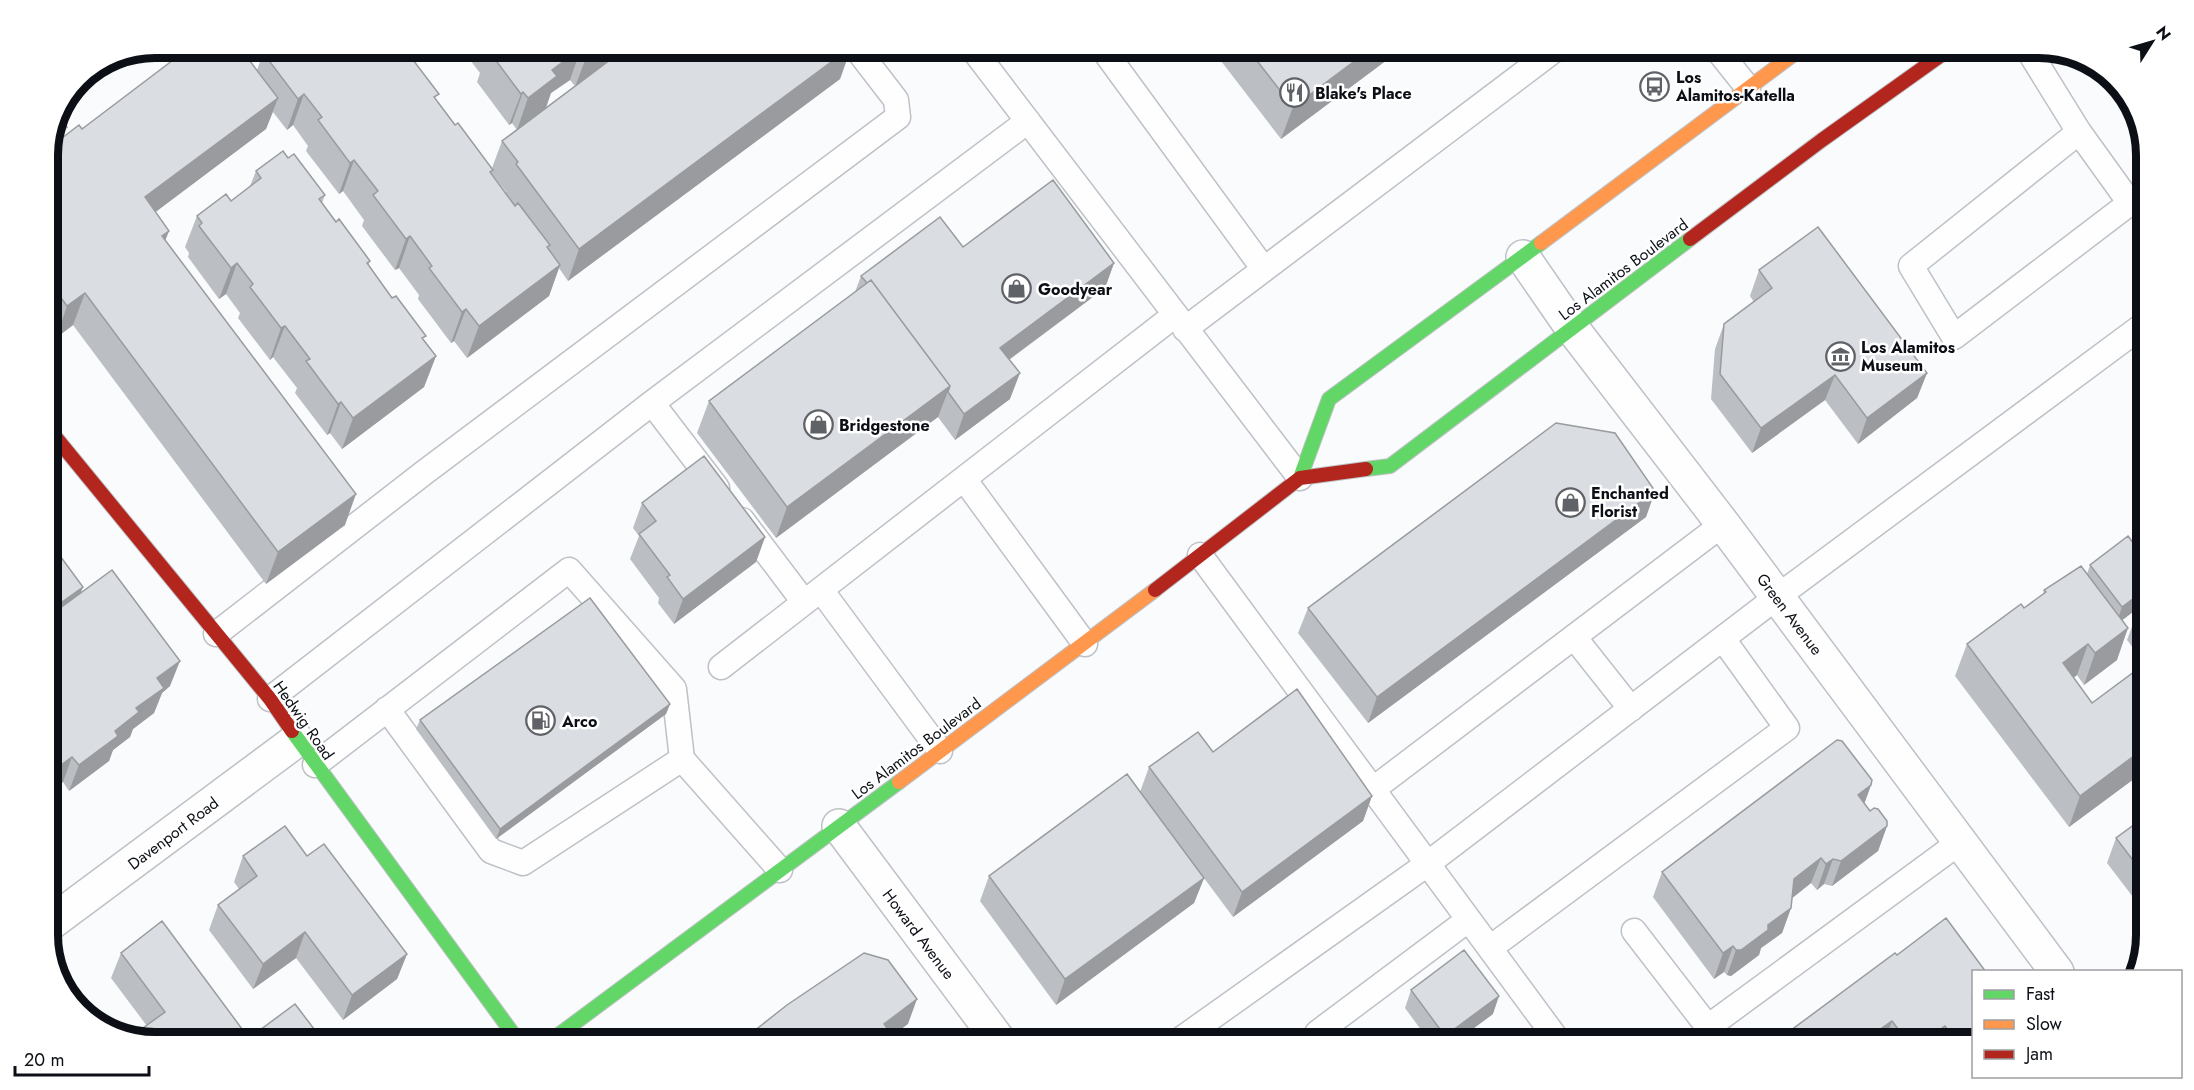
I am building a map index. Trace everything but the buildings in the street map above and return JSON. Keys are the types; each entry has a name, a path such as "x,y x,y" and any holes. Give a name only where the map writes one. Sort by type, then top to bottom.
{"main road":[{"path":"1300,478 1329,399 1650,164 1788,58"},
{"name":"Los Alamitos Boulevard","path":"562,1032 1085,644 1300,478 1390,466 1822,140 1937,58"},
{"name":"Hedwig Road","path":"59,441 270,699 306,752 512,1032"}],"street":[{"name":"Green Avenue","path":"1523,257 1572,328 1724,524 2056,970"},
{"name":"Davenport Road","path":"59,918 306,752"},
{"name":"Howard Avenue","path":"839,826 993,1032"}],"lane":[{"path":"216,634 425,472 898,117 896,100 864,58"},
{"path":"980,58 1300,478"},
{"path":"1109,58 1263,268"},
{"path":"721,667 964,479 1180,322 1263,268 1544,58"},
{"path":"1724,58 1748,88"},
{"path":"2033,58 2079,132 2130,202 1954,337 1911,266 2079,132"},
{"path":"270,699 652,403 1028,120"},
{"path":"1191,1032 1426,865 1777,597 2135,338"},
{"path":"652,403 940,751"},
{"path":"964,479 1085,644"},
{"path":"1372,790 1724,524"},
{"path":"1200,555 1426,865 1552,1032"},
{"path":"306,752 387,709 569,570 674,689 682,759 780,870"},
{"path":"1574,637 1630,709"},
{"path":"1490,948 1787,728 1723,639"},
{"path":"387,709 491,851 523,863 682,759"},
{"path":"1634,931 1708,1027 1960,842"},
{"path":"1318,1032 1468,920"}],"traffic: fast":[{"path":"1366,469 1390,466 1690,239"},
{"path":"1300,478 1329,399 1541,243"},
{"path":"292,731 512,1032"},
{"path":"562,1032 899,782"}],"traffic: slow":[{"path":"1541,243 1789,58"},
{"path":"899,782 1155,590"}],"traffic: jam":[{"path":"1690,239 1822,140 1937,58"},
{"path":"59,441 270,699 292,731"},
{"path":"1155,590 1300,478 1366,469"}],"place":[{"name":"Los Alamitos-Katella","path":"1655,86"},
{"name":"Blake's Place","path":"1294,93"},
{"name":"Goodyear","path":"1017,289"},
{"name":"Los Alamitos Museum","path":"1840,356"},
{"name":"Bridgestone","path":"818,425"},
{"name":"Enchanted Florist","path":"1570,502"},
{"name":"Arco","path":"541,721"}]}
